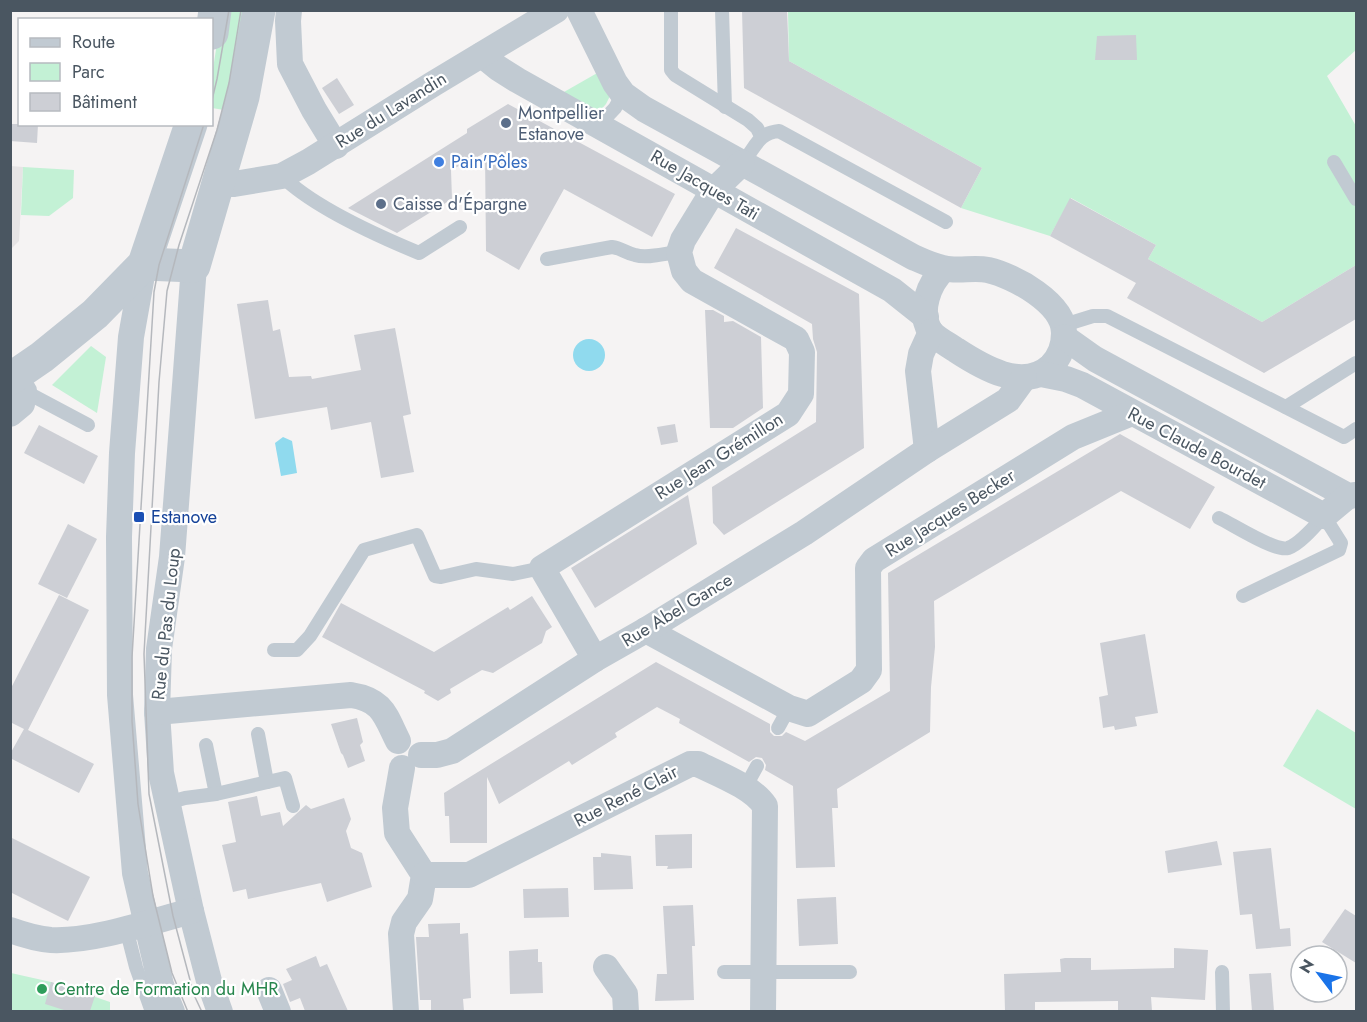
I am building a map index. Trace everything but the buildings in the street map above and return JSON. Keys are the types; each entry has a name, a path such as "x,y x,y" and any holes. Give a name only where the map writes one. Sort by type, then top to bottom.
{"street":[{"path":"213,25 215,10"},
{"path":"144,264 194,266 243,97 259,10"},
{"name":"Rue du Lavandin","path":"217,184 234,184 282,176 336,146 556,10"},
{"name":"Rue Jacques Tati","path":"579,10 605,66 623,94 644,109 913,257 944,269 988,270 1028,287 1059,316 1064,331"},
{"path":"290,11 288,21 291,64 314,110 336,146"},
{"name":"Rue Jacques Tati","path":"482,55 517,80 892,290 928,325 967,357 991,370 1032,376"},
{"path":"10,414 22,404 16,383 95,314 144,264 190,126"},
{"path":"680,252 683,240 713,191 742,163"},
{"path":"174,174 217,184"},
{"name":"Rue Jean Grémillon","path":"542,568 788,414 801,394 802,352 796,339 692,281 684,271 680,252"},
{"name":"Rue du Pas du Loup","path":"144,264 131,337 123,442 119,537 120,695 135,873 136,926 172,1011"},
{"name":"Rue du Pas du Loup","path":"194,266 172,557 159,649 157,712 161,773 167,803 191,911 209,981 220,1011"},
{"path":"927,450 918,371 928,325 929,289 944,269"},
{"path":"1032,376 1053,364 1062,350 1064,331"},
{"name":"Rue Claude Bourdet","path":"1032,376 1066,379 1082,385 1324,516 1352,496 1095,359 1064,331"},
{"name":"Rue Abel Gance","path":"411,762 452,751 595,658 646,630 804,533 927,450 1008,400 1032,376"},
{"name":"Rue Jacques Becker","path":"646,630 784,718 808,714 861,681 869,670 868,568 874,560 1073,437 1132,413"},
{"path":"542,568 595,658"},
{"path":"157,712 351,695 367,698 380,707 398,741 391,752 396,765 411,762"},
{"path":"406,1011 401,934 404,922 420,899 424,875 397,832 395,808 411,762"},
{"name":"Rue René Clair","path":"424,875 469,875 690,764 698,764 745,788 761,799 765,806 763,1011"},
{"path":"10,930 30,937 52,940 75,938 136,926 191,911"},
{"path":"606,968 625,994 626,1011"}],"lane":[{"path":"671,10 671,70 679,79 748,120 757,128 761,136"},
{"path":"722,10 725,107"},
{"path":"598,125 615,108 623,94"},
{"path":"742,163 752,152 761,136 768,132 779,131 946,222"},
{"path":"1334,162 1356,199"},
{"path":"282,176 307,197 419,253 460,227"},
{"path":"547,259 612,247 641,256 680,252"},
{"path":"1064,331 1093,316 1107,316 1344,437 1356,429"},
{"path":"1286,407 1356,363"},
{"path":"16,383 88,425"},
{"path":"1219,518 1277,547 1288,548 1308,534 1324,516 1341,543 1339,550 1244,596"},
{"path":"274,650 297,650 310,636 364,550 387,542 417,536 435,576 441,577 476,569 513,574 542,568"},
{"path":"258,734 267,782"},
{"path":"206,745 216,794"},
{"path":"745,788 757,766"},
{"path":"167,803 285,778 293,806"},
{"path":"136,926 142,987 152,1011"},
{"path":"724,972 850,972"},
{"path":"1222,972 1223,1011"}],"shaded area":[{"path":"11,166 23,167 19,241 11,249"}],"green space":[{"path":"222,11 250,11 230,111 213,108 213,69"},
{"path":"788,11 1356,11 1356,50 1327,76 1356,126 1356,265 1262,322 1148,259 1156,245 1071,198 1050,236 961,208 982,168 789,61"},
{"path":"599,72 611,94 597,114 557,96"},
{"path":"23,167 74,170 73,198 49,216 21,215"},
{"path":"91,346 106,357 97,413 52,385"},
{"path":"1317,709 1356,733 1356,809 1283,766"},
{"name":"Centre de Formation du MHR","path":"11,973 51,982 110,1002 110,1011 11,1012"}],"water":[{"path":"589,339 600,344 605,355 600,366 589,371 578,366 573,355 578,344"},
{"path":"283,437 292,441 297,473 281,476 275,443"}],"tram line":[{"path":"213,96 229,10"},
{"path":"202,1012 194,995 173,916 149,794 144,654 159,382 167,291 179,245 217,130 229,83 241,10"},
{"path":"188,1012 172,973 153,896 138,804 132,721 132,657 154,292 159,265 203,126"}],"place":[{"name":"Montpellier Estanove","path":"506,123"},
{"name":"Pain'Pôles","path":"439,162"},
{"name":"Caisse d'Épargne","path":"381,204"},
{"name":"Estanove","path":"139,517"},
{"name":"Centre de Formation du MHR","path":"42,989"}]}
